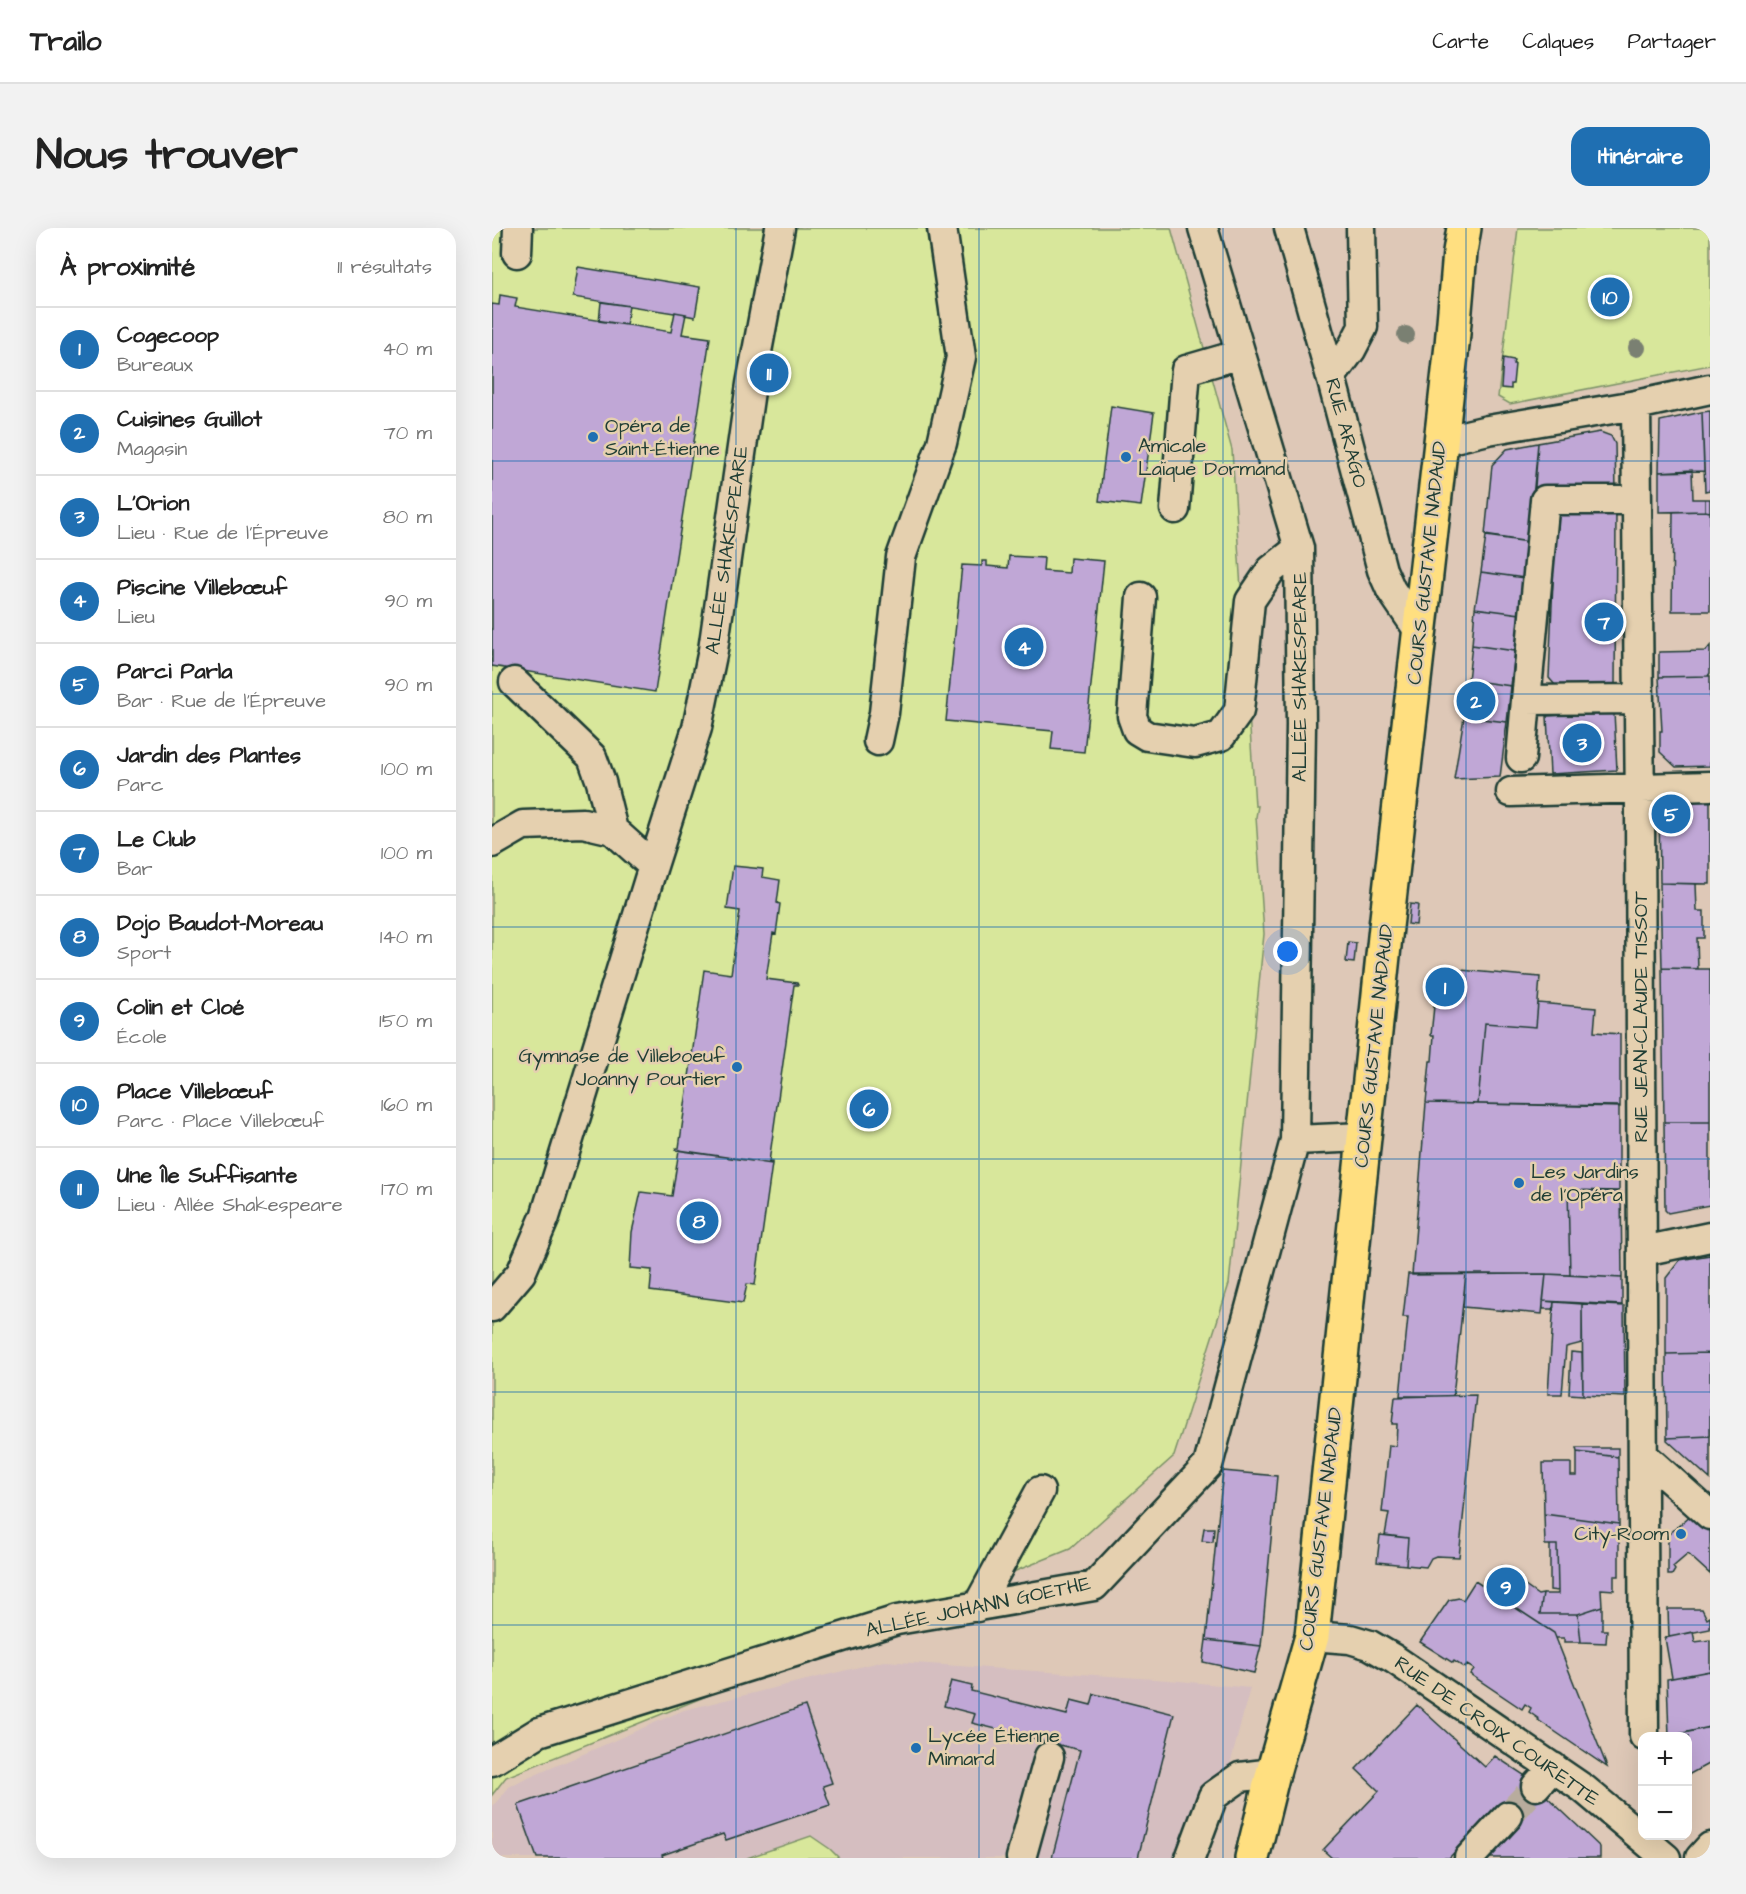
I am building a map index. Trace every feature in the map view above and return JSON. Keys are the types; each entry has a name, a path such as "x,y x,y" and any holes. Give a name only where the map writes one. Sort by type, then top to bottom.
{"main road":[{"name":"COURS GUSTAVE NADAUD","path":"1252,1858 1312,1636 1364,1137 1464,228"}],"street":[{"name":"ALLÉE SHAKESPEARE","path":"492,1307 520,1273 545,1217 698,728 713,650 751,384 780,228"},
{"path":"878,741 884,712 901,557 942,443 962,357 942,228"},
{"name":"ALLÉE SHAKESPEARE","path":"1203,228 1299,548 1301,725 1295,1140"},
{"name":"RUE ARAGO","path":"1289,228 1382,570 1391,590 1419,631"},
{"path":"1331,377 1351,350 1363,327 1361,228"},
{"path":"1175,509 1186,370 1241,354"},
{"path":"1441,441 1488,430 1636,405 1710,389"},
{"name":"RUE JEAN-CLAUDE TISSOT","path":"1636,405 1643,1251 1644,1732"},
{"path":"1521,758 1545,500 1636,500"},
{"path":"1141,597 1132,716 1137,730 1147,736 1195,743 1221,736 1239,711 1250,601 1271,570 1299,548"},
{"path":"514,682 592,757 613,830"},
{"path":"1526,700 1638,699"},
{"path":"1511,792 1710,786"},
{"path":"492,843 523,825 584,823 613,830 653,866"},
{"path":"1295,1140 1364,1137"},
{"name":"ALLÉE JOHANN GOETHE","path":"492,1761 539,1732 897,1620 1094,1586 1208,1465 1295,1140"},
{"path":"1643,1251 1710,1237"},
{"path":"1644,1456 1710,1515"},
{"path":"977,1606 1040,1491"},
{"name":"RUE DE CROIX COURETTE","path":"1312,1636 1350,1639 1370,1645 1394,1659 1544,1776 1610,1810 1638,1830"},
{"path":"1021,1858 1049,1757"},
{"path":"1190,1858 1213,1796 1240,1778 1274,1773"},
{"path":"1469,1857 1508,1816"},
{"name":"RUE DE CROIX COURETTE","path":"1649,1840 1666,1858"},
{"path":"1700,1858 1710,1847"}],"shaded area":[{"name":"Lycée Étienne Mimard","path":"884,1661 1169,1680 1250,1688 1206,1858 492,1858 492,1807 510,1786 684,1710"}],"green space":[{"path":"492,228 1171,228 1232,450 1255,806 1258,806 1256,817 1264,934 1229,1284 1174,1456 1070,1549 506,1777 492,1795"},
{"path":"1518,228 1710,228 1710,365 1510,404 1498,397"},
{"path":"811,1836 839,1858 747,1858"}],"building":[{"path":"578,267 700,287 695,317 573,297"},
{"name":"Opéra de Saint-Étienne","path":"500,295 517,298 515,307 671,332 675,312 686,314 682,334 710,338 655,692 492,666 492,304 499,305"},
{"path":"601,302 629,306 626,325 599,321"},
{"path":"1503,358 1514,360 1511,389 1501,388"},
{"name":"Amicale Laïque Dormand","path":"1111,406 1154,413 1141,506 1099,501"},
{"path":"1710,411 1710,490 1705,491 1702,412"},
{"path":"1702,412 1704,471 1659,472 1660,421"},
{"path":"1600,432 1611,436 1615,444 1616,491 1535,487 1538,443"},
{"path":"1538,443 1529,542 1485,535 1492,465 1507,449"},
{"path":"1692,470 1693,499 1705,499 1705,511 1659,512 1659,472"},
{"path":"1705,499 1710,499 1710,512 1705,511"},
{"path":"1556,508 1616,508 1615,688 1556,686 1549,678"},
{"path":"1673,512 1710,512 1710,611 1672,611"},
{"path":"1486,536 1529,542 1524,578 1481,572"},
{"path":"1009,556 1044,558 1043,571 1069,573 1070,558 1104,561 1084,752 1051,749 1053,731 946,721 962,565 982,566 982,561 987,561 987,566 1008,568"},
{"path":"1481,572 1524,578 1520,614 1475,608"},
{"path":"1475,608 1520,614 1515,651 1472,645"},
{"path":"1472,645 1515,651 1511,686 1468,680"},
{"path":"1710,646 1708,676 1659,677 1659,652 1706,651"},
{"path":"1710,676 1710,766 1676,767 1660,752 1660,731 1662,731 1659,677"},
{"path":"1468,680 1511,686 1507,722 1464,717"},
{"path":"1614,712 1617,770 1550,774 1547,716"},
{"path":"1464,717 1507,722 1500,777 1454,779"},
{"path":"1710,801 1710,884 1660,883 1659,803"},
{"name":"Gymnase de Villeboeuf Joanny Pourtier","path":"733,866 763,869 762,877 780,880 776,934 773,933 766,979 798,985 794,985 769,1162 772,1164 675,1150 679,1148 704,970 731,974 740,911 727,909"},
{"path":"1660,883 1696,884 1697,911 1704,911 1704,938 1697,938 1698,969 1662,968"},
{"path":"1410,904 1418,905 1416,925 1408,924"},
{"path":"1348,942 1356,943 1354,963 1346,962"},
{"path":"1438,968 1540,977 1536,1027 1485,1023 1478,1104 1426,1103 1430,1061 1432,1061 1434,1035 1431,1035"},
{"path":"1662,968 1710,969 1710,1122 1664,1122"},
{"path":"1538,1003 1596,1008 1594,1032 1620,1034 1620,1107 1478,1104 1485,1023 1536,1027"},
{"name":"Les Jardins de l'Opéra","path":"1426,1103 1619,1106 1619,1191 1568,1190 1570,1275 1412,1275"},
{"path":"1664,1122 1710,1122 1710,1205 1668,1213 1665,1210"},
{"path":"679,1150 772,1164 755,1285 747,1284 743,1303 650,1291 652,1270 630,1268 632,1232 641,1192 672,1196"},
{"path":"1568,1190 1621,1192 1622,1278 1570,1275"},
{"path":"1710,1255 1710,1353 1666,1354 1666,1278 1680,1260"},
{"path":"1408,1274 1466,1274 1453,1396 1400,1396 1408,1317 1403,1317"},
{"path":"1466,1274 1546,1274 1542,1314 1463,1307"},
{"path":"1546,1274 1622,1278 1622,1305 1543,1301"},
{"path":"1543,1301 1554,1302 1553,1309 1543,1309"},
{"path":"1554,1302 1582,1304 1582,1343 1566,1347 1562,1394 1548,1394"},
{"path":"1582,1304 1624,1306 1625,1397 1583,1395"},
{"path":"1571,1352 1582,1353 1583,1395 1569,1394"},
{"path":"1710,1353 1710,1436 1667,1438 1666,1354"},
{"path":"1476,1395 1459,1557 1436,1556 1431,1558 1426,1567 1406,1565 1408,1538 1385,1535 1389,1513 1382,1512 1389,1445 1396,1446 1397,1424 1392,1424 1395,1397"},
{"path":"1710,1436 1710,1479 1667,1440 1667,1438"},
{"path":"1576,1448 1618,1448 1618,1457 1577,1452"},
{"path":"1577,1452 1618,1457 1619,1524 1544,1514 1543,1463 1571,1463 1571,1476 1577,1476"},
{"path":"1223,1471 1277,1476 1261,1646 1206,1640"},
{"path":"1544,1514 1619,1524 1619,1576 1614,1576 1614,1590 1601,1589 1602,1606 1578,1614 1540,1614 1543,1594 1558,1594 1557,1545 1545,1545"},
{"path":"1692,1514 1710,1530 1710,1574 1688,1554 1673,1567 1675,1570 1672,1575 1668,1575 1668,1535"},
{"path":"1204,1528 1214,1528 1213,1542 1202,1541"},
{"path":"1380,1535 1408,1538 1406,1565 1377,1562"},
{"path":"1550,1545 1557,1545 1558,1591 1550,1590"},
{"path":"1501,1566 1514,1574 1512,1578 1518,1581 1514,1607 1486,1588"},
{"path":"1475,1581 1554,1633 1607,1767 1538,1720 1529,1712 1531,1708 1525,1704 1522,1709 1470,1674 1474,1669 1467,1665 1465,1668 1454,1661 1453,1663 1420,1642 1449,1600 1459,1598 1463,1600"},
{"path":"1518,1581 1538,1595 1543,1594 1540,1614 1578,1614 1581,1642 1564,1642 1564,1638 1556,1638 1554,1633 1514,1607"},
{"path":"1602,1606 1602,1630 1607,1630 1606,1643 1581,1642 1578,1614"},
{"path":"1668,1609 1702,1609 1707,1619 1710,1617 1710,1629 1669,1637"},
{"path":"1693,1632 1695,1642 1710,1640 1710,1671 1672,1678 1665,1638"},
{"path":"1206,1640 1261,1646 1254,1673 1203,1662"},
{"path":"1710,1671 1710,1727 1687,1732 1669,1732 1667,1679"},
{"path":"951,1681 972,1686 971,1691 1067,1715 1071,1700 1091,1705 1094,1694 1174,1714 1138,1858 1052,1858 1080,1750 972,1723 975,1714 944,1706"},
{"path":"1417,1705 1485,1767 1495,1756 1524,1775 1600,1847 1600,1858 1488,1858 1518,1826 1497,1807 1449,1858 1332,1858 1323,1850 1379,1791 1356,1769"},
{"path":"805,1706 832,1783 823,1786 830,1805 726,1840 723,1834 662,1855 663,1858 537,1858 518,1805"},
{"path":"1710,1727 1710,1763 1692,1773 1692,1732 1689,1732"}],"tunnel":[{"path":"1508,1816 1536,1786"}],"place":[{"name":"Place Villebœuf","path":"1610,297"},
{"name":"Une Île Suffisante","path":"769,373"},
{"name":"Opéra de Saint-Étienne","path":"593,437"},
{"name":"Amicale Laïque Dormand","path":"1126,457"},
{"name":"Le Club","path":"1604,622"},
{"name":"Piscine Villebœuf","path":"1024,647"},
{"name":"Cuisines Guillot","path":"1476,701"},
{"name":"L'Orion","path":"1582,743"},
{"name":"Parci Parla","path":"1671,814"},
{"name":"Cogecoop","path":"1445,987"},
{"name":"Gymnase de Villeboeuf Joanny Pourtier","path":"737,1067"},
{"name":"Jardin des Plantes","path":"869,1109"},
{"name":"Les Jardins de l'Opéra","path":"1519,1183"},
{"name":"Dojo Baudot-Moreau","path":"699,1221"},
{"name":"City-Room","path":"1681,1534"},
{"name":"Colin et Cloé","path":"1506,1587"},
{"name":"Lycée Étienne Mimard","path":"916,1748"}]}
